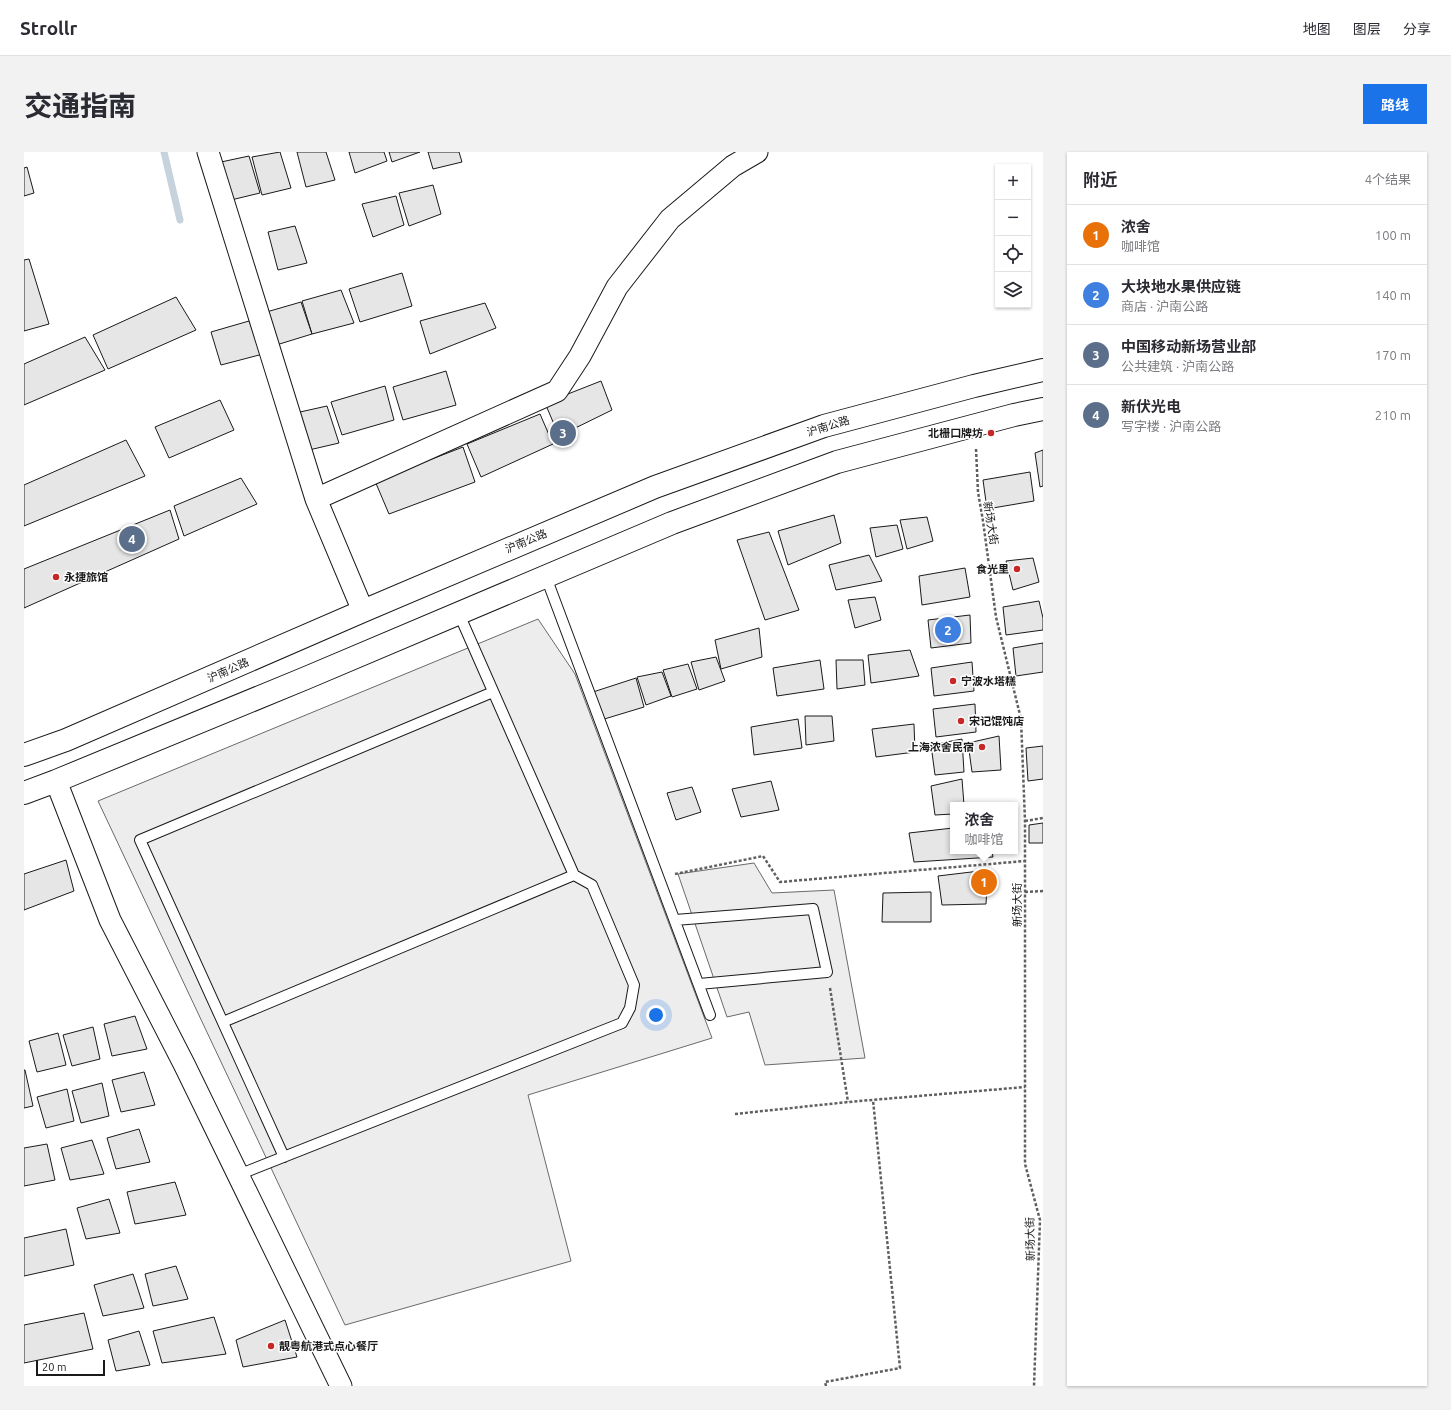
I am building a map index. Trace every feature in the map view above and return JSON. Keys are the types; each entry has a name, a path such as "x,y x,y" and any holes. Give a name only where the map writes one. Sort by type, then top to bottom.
{"main road":[{"name":"沪南公路","path":"24,755 66,740 655,486 824,426 974,386 1043,370"},
{"path":"24,793 459,614 672,523 837,462 1043,409"}],"street":[{"path":"208,152 316,499 363,611"},
{"path":"316,499 557,391 580,356 617,287 670,219 733,166 753,153"},
{"path":"56,781 110,920 184,1064 341,1386"}],"lane":[{"path":"546,577 710,1015"},
{"path":"238,1175 622,1023 630,1008 634,986 592,885 574,875 459,614"},
{"path":"284,1157 140,840 493,692"},
{"path":"223,1022 574,875"},
{"path":"675,920 813,909 827,972 699,984"}],"path":[{"name":"新场大街","path":"974,426 978,492 996,617 1021,719 1025,821 1025,1164 1040,1220 1034,1386"},
{"path":"1025,821 1043,818"},
{"path":"659,877 763,856 780,882 1025,861"},
{"path":"1025,892 1043,891"},
{"path":"827,972 848,1102"},
{"path":"735,1114 848,1102 1025,1087"},
{"path":"826,1386 825,1382 900,1368 873,1100"}],"shaded area":[{"path":"538,619 575,674 712,1038 528,1095 571,1261 345,1325 98,801"},
{"path":"754,863 772,893 834,890 865,1058 765,1065 749,1012 727,1017 678,874"}],"building":[{"path":"280,152 291,188 262,195 252,157"},
{"path":"297,152 326,152 335,180 306,187"},
{"path":"349,152 384,152 387,161 355,173"},
{"path":"389,152 420,152 392,162"},
{"path":"428,152 459,152 462,162 433,169"},
{"path":"249,156 260,193 231,200 221,162"},
{"path":"27,167 34,193 24,196 24,168"},
{"path":"433,185 441,214 409,226 399,193"},
{"path":"396,196 404,225 373,237 362,204"},
{"path":"295,226 307,263 278,270 268,232"},
{"path":"29,259 49,324 24,331 24,260"},
{"path":"402,273 412,306 360,322 349,289"},
{"path":"341,290 354,323 312,334 302,301"},
{"path":"176,297 196,330 108,369 93,335"},
{"path":"301,302 312,334 273,346 263,313"},
{"path":"485,303 496,328 430,354 420,321"},
{"path":"249,321 263,354 221,365 211,332"},
{"path":"85,337 105,370 24,405 24,364"},
{"path":"446,371 456,405 403,420 393,387"},
{"path":"601,381 612,410 559,436 545,403"},
{"path":"385,386 394,420 342,435 331,402"},
{"path":"220,400 234,430 169,458 155,427"},
{"path":"327,406 339,443 309,450 300,412"},
{"path":"540,414 553,444 481,477 467,444"},
{"path":"126,440 145,476 24,526 24,485"},
{"path":"463,447 475,482 389,514 375,481"},
{"path":"1043,450 1043,486 1040,487 1035,453"},
{"path":"1030,472 1034,501 987,509 983,480"},
{"path":"241,478 257,504 184,536 174,506"},
{"path":"170,510 179,539 24,608 24,569"},
{"path":"834,515 841,543 788,565 778,531"},
{"path":"927,517 933,541 907,549 900,520"},
{"path":"897,525 903,549 876,557 870,528"},
{"path":"769,532 799,610 765,620 737,540"},
{"path":"869,555 882,581 836,590 829,565"},
{"path":"1033,558 1039,582 1013,590 1006,561"},
{"path":"965,568 970,597 922,605 919,576"},
{"path":"875,597 881,620 855,628 848,600"},
{"path":"1039,601 1043,618 1043,630 1006,635 1003,607"},
{"path":"970,615 971,643 931,648 928,620"},
{"path":"759,628 762,657 721,669 715,640"},
{"path":"1043,643 1043,672 1016,676 1013,648"},
{"path":"910,650 919,676 871,683 868,655"},
{"path":"716,657 725,681 699,690 691,662"},
{"path":"820,660 824,689 777,696 773,668"},
{"path":"836,660 863,660 865,685 837,689"},
{"path":"972,662 974,691 934,696 931,668"},
{"path":"688,664 697,689 672,697 663,670"},
{"path":"662,672 671,696 646,705 637,677"},
{"path":"636,678 644,707 601,720 593,692"},
{"path":"975,704 976,732 936,737 933,709"},
{"path":"805,716 832,716 834,741 806,745"},
{"path":"798,719 802,748 754,755 751,727"},
{"path":"914,724 915,752 876,757 872,729"},
{"path":"999,736 1001,770 972,772 968,743"},
{"path":"962,739 964,772 935,775 931,745"},
{"path":"1043,746 1043,779 1028,781 1026,748"},
{"path":"962,779 964,802 950,802 950,814 935,815 931,786"},
{"path":"771,781 779,810 741,817 732,789"},
{"path":"692,787 701,812 676,820 667,793"},
{"path":"1043,823 1043,843 1029,843 1029,825"},
{"path":"950,828 950,854 992,854 993,857 914,862 909,833"},
{"path":"66,860 74,891 24,910 24,874"},
{"path":"988,870 986,904 942,905 938,876"},
{"path":"931,892 931,922 882,922 883,893"},
{"path":"135,1016 147,1049 112,1056 104,1024"},
{"path":"93,1027 100,1059 72,1066 63,1035"},
{"path":"58,1033 66,1065 37,1072 29,1041"},
{"path":"24,1070 33,1106 24,1108"},
{"path":"144,1072 155,1105 121,1112 112,1080"},
{"path":"102,1083 109,1116 81,1123 72,1091"},
{"path":"67,1089 74,1121 46,1128 37,1097"},
{"path":"139,1129 150,1162 116,1169 107,1138"},
{"path":"92,1140 104,1174 70,1180 61,1148"},
{"path":"47,1144 55,1180 24,1186 24,1148"},
{"path":"175,1182 186,1215 135,1224 127,1192"},
{"path":"109,1199 120,1233 86,1239 77,1208"},
{"path":"66,1229 74,1265 24,1276 24,1238"},
{"path":"176,1266 188,1299 153,1306 145,1274"},
{"path":"133,1274 144,1308 103,1316 94,1285"},
{"path":"84,1313 93,1349 24,1363 24,1325"},
{"path":"214,1317 226,1354 162,1363 153,1331"},
{"path":"285,1320 297,1357 243,1367 236,1340"},
{"path":"139,1331 150,1365 116,1371 108,1340"}],"waterway":[{"path":"164,152 180,220"}],"place":[{"name":"中国移动新场营业部","path":"563,433"},
{"name":"北栅口牌坊","path":"991,433"},
{"name":"新伏光电","path":"132,539"},
{"name":"食光里","path":"1017,569"},
{"name":"永捷旅馆","path":"56,577"},
{"name":"大块地水果供应链","path":"948,630"},
{"name":"宁波水塔糕","path":"953,681"},
{"name":"宋记馄饨店","path":"961,721"},
{"name":"上海浓舍民宿","path":"982,747"},
{"name":"浓舍","path":"984,882"},
{"name":"靓粤航港式点心餐厅","path":"271,1346"}]}
